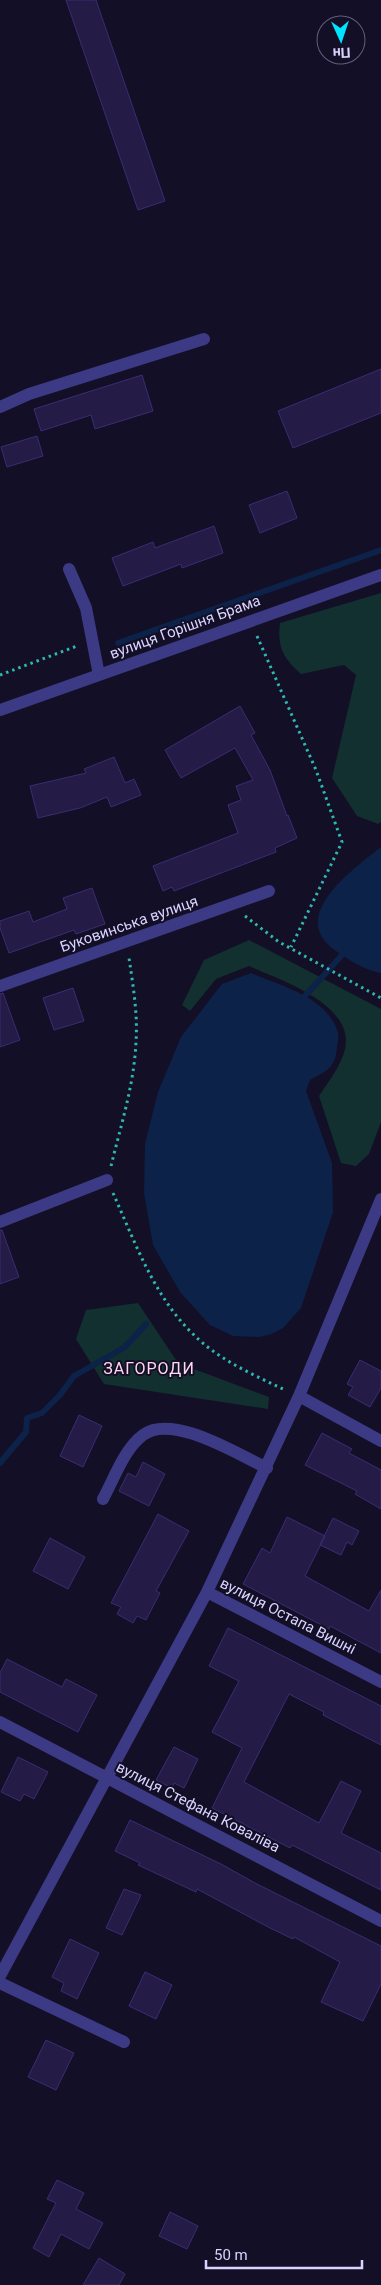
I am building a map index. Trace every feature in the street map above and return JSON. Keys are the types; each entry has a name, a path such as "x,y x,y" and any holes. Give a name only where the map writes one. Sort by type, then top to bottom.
{"street":[{"path":"0,407 29,394 204,339"},
{"path":"69,569 86,608 100,675"},
{"name":"вулиця Горішня Брама","path":"0,710 381,575"},
{"name":"Буковинська вулиця","path":"0,986 269,892"},
{"path":"0,1222 107,1180"},
{"path":"0,1976 207,1592 267,1468 299,1396 381,1199"},
{"path":"299,1396 381,1441"},
{"path":"103,1499 128,1452 143,1435 159,1427 180,1429 267,1468"},
{"name":"вулиця Остапа Вишні","path":"207,1592 381,1682"},
{"name":"вулиця Стефана Коваліва","path":"0,1722 381,1921"},
{"path":"0,1983 124,2042"}],"path":[{"path":"0,675 93,640"},
{"path":"259,640 316,770 342,842 291,947"},
{"path":"233,904 252,923 381,998"},
{"path":"126,943 134,991 137,1041 131,1086 107,1180 163,1298 194,1336 240,1368 299,1396"}],"green space":[{"path":"381,593 381,822 378,824 357,816 332,778 356,675 344,665 301,674 286,657 279,639 279,631 280,623"},
{"path":"249,940 381,1009 381,1122 369,1154 356,1166 341,1163 319,1096 337,1068 345,1049 345,1033 339,1019 327,1007 296,987 249,966 216,979 190,1011 182,1005 204,960"},
{"path":"138,1303 178,1363 269,1397 268,1409 104,1384 76,1339 86,1310"}],"water":[{"path":"381,847 381,973 364,968 336,951 322,938 318,924 321,909 329,895 355,868"},
{"path":"251,973 289,988 314,1001 332,1020 338,1032 335,1059 330,1068 310,1080 306,1091 332,1163 333,1212 301,1308 283,1328 272,1334 259,1337 233,1336 210,1325 180,1292 153,1245 144,1193 145,1144 158,1092 181,1037 222,984"}],"building":[{"path":"66,0 96,0 165,201 138,210"},
{"path":"381,369 381,413 293,448 278,411"},
{"path":"142,375 153,411 95,429 91,415 41,431 34,409"},
{"path":"37,436 43,456 7,467 1,447"},
{"path":"287,491 297,518 260,533 249,505"},
{"path":"214,526 223,553 182,568 181,564 123,586 112,558 153,542 155,548"},
{"path":"240,706 255,733 251,735 270,770 297,838 275,848 276,852 174,891 172,887 163,891 153,866 238,833 228,805 241,800 236,786 253,780 235,748 181,778 165,750"},
{"path":"114,757 125,783 134,779 141,795 111,807 107,797 80,808 38,818 30,786 86,773 84,769"},
{"path":"92,888 105,924 76,934 74,930 9,953 0,928 0,921 29,911 33,922 67,909 63,898"},
{"path":"73,988 84,1021 54,1030 43,998"},
{"path":"3,993 20,1040 0,1047 0,994"},
{"path":"0,1230 2,1230 19,1277 0,1284"},
{"path":"360,1360 381,1371 381,1388 370,1407 348,1395 353,1387 347,1384"},
{"path":"79,1415 102,1426 83,1467 60,1456"},
{"path":"322,1433 352,1449 349,1453 381,1470 381,1509 355,1494 357,1491 305,1465"},
{"path":"143,1462 165,1474 149,1506 119,1491 128,1473 136,1477"},
{"path":"158,1514 189,1531 156,1591 160,1593 146,1620 137,1616 133,1623 117,1614 121,1607 111,1603"},
{"path":"287,1517 325,1536 305,1576 369,1611 381,1590 381,1653 330,1626 329,1629 243,1584 262,1548 270,1553"},
{"path":"333,1518 359,1531 352,1545 347,1542 341,1555 320,1545"},
{"path":"50,1538 85,1557 68,1589 33,1571"},
{"path":"228,1628 381,1706 381,1745 323,1715 324,1712 289,1694 244,1782 319,1823 341,1781 361,1791 341,1833 381,1853 381,1890 292,1845 290,1848 212,1808 242,1748 212,1732 239,1681 209,1666"},
{"path":"7,1659 62,1687 66,1679 97,1695 78,1732 0,1692 0,1673"},
{"path":"174,1747 198,1759 184,1788 174,1783 172,1788 156,1780"},
{"path":"18,1757 48,1772 34,1799 24,1794 20,1801 1,1792"},
{"path":"130,1820 221,1864 381,1946 381,1984 363,2021 321,2002 340,1962 294,1937 293,1939 270,1928 197,1889 196,1892 138,1865 140,1863 115,1851"},
{"path":"124,1889 141,1895 122,1935 106,1928"},
{"path":"70,1939 99,1953 77,1999 61,1991 64,1983 52,1977"},
{"path":"145,1972 172,1985 156,2019 129,2006"},
{"path":"46,2040 74,2053 56,2090 28,2077"},
{"path":"57,2180 84,2193 76,2209 103,2223 89,2249 61,2234 49,2257 33,2248 56,2203 47,2199"},
{"path":"170,2212 198,2226 187,2249 159,2236"},
{"path":"99,2258 125,2274 119,2285 83,2285"}],"waterway":[{"path":"118,643 381,550"},
{"path":"303,1002 305,996 342,955"},
{"path":"0,1463 26,1432 27,1418 42,1413 60,1395 74,1376 125,1347 146,1324"}],"district":[{"name":"ЗАГОРОДИ","path":"149,1368"}]}
